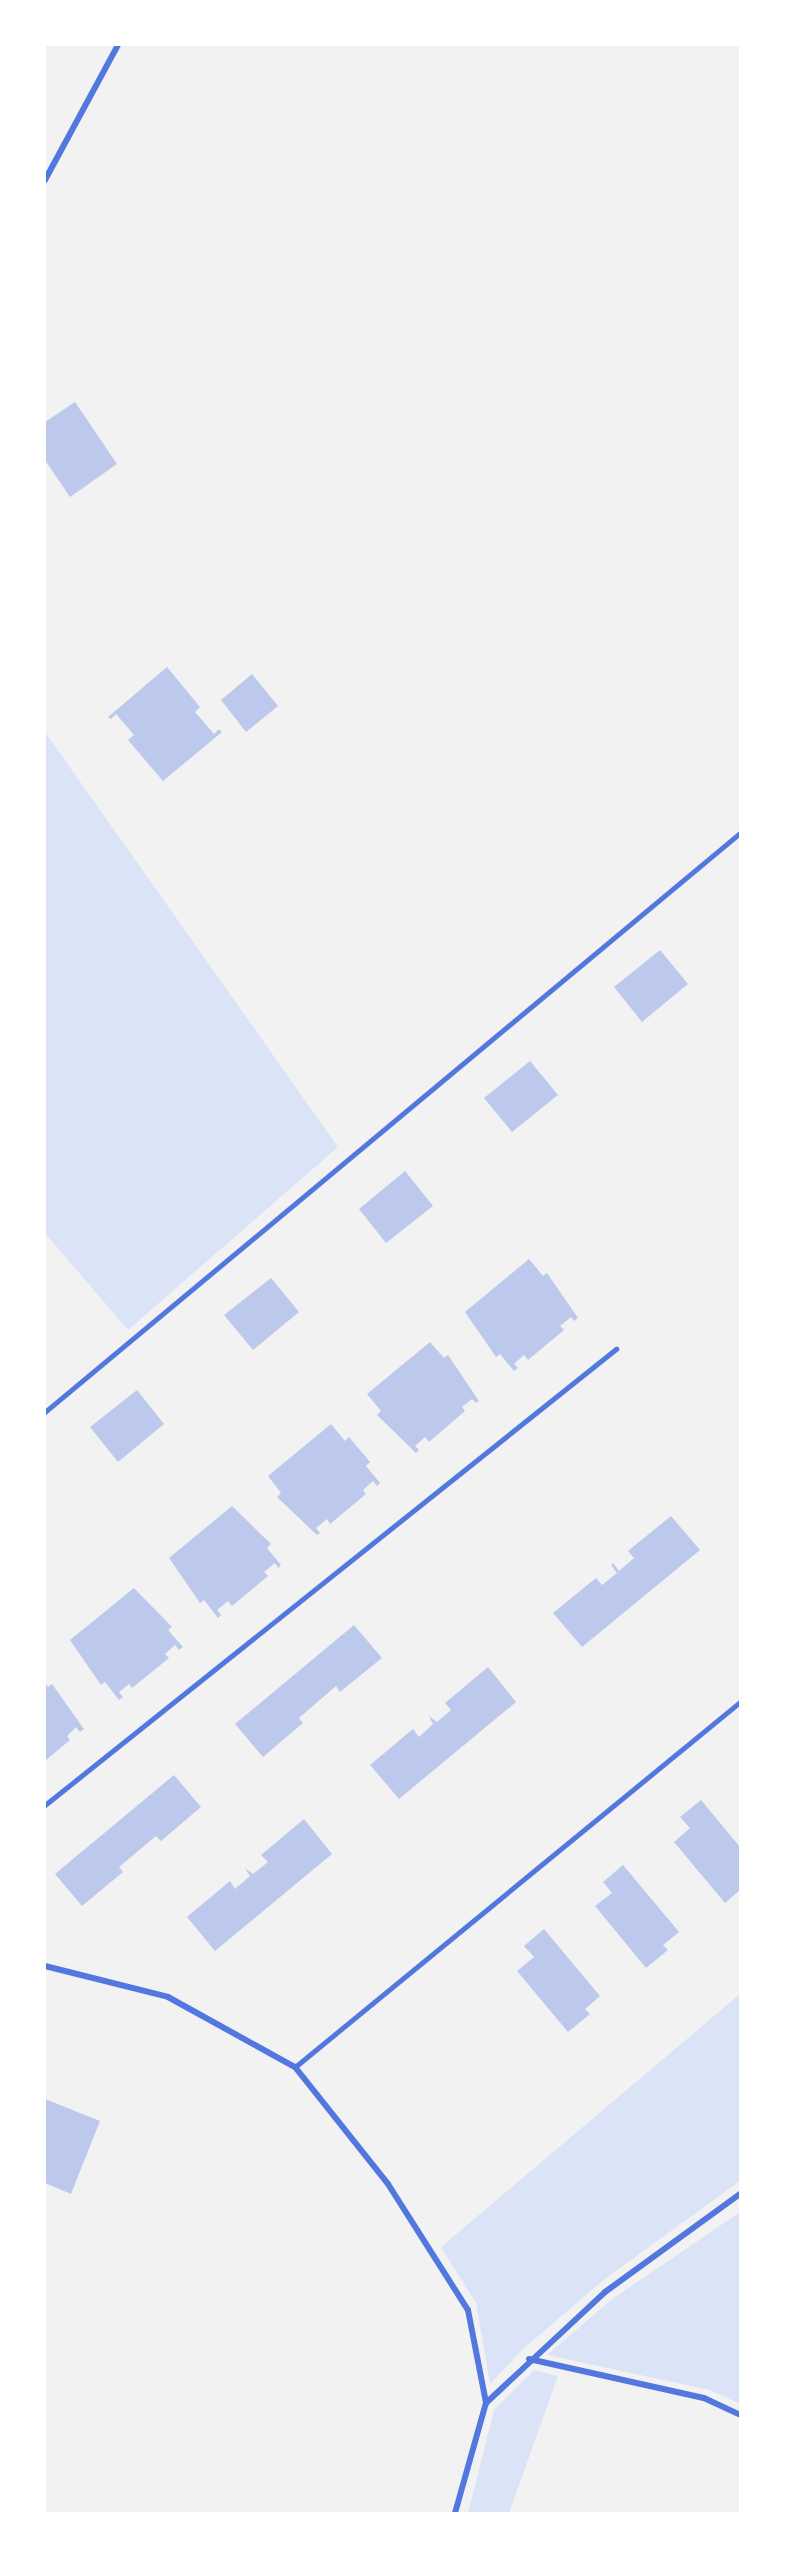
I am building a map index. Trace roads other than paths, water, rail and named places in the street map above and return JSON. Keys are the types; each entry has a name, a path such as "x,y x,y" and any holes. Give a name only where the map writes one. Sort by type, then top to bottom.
{"street":[{"path":"45,180 118,45"},
{"path":"45,1966 168,1997 295,2067 388,2184 468,2310 486,2403 456,2513"},
{"path":"486,2403 529,2359 605,2292 740,2194"},
{"path":"529,2359 704,2398 740,2415"}],"lane":[{"path":"45,1412 740,833"},
{"path":"45,1805 616,1349"},
{"path":"295,2067 740,1702"}]}
